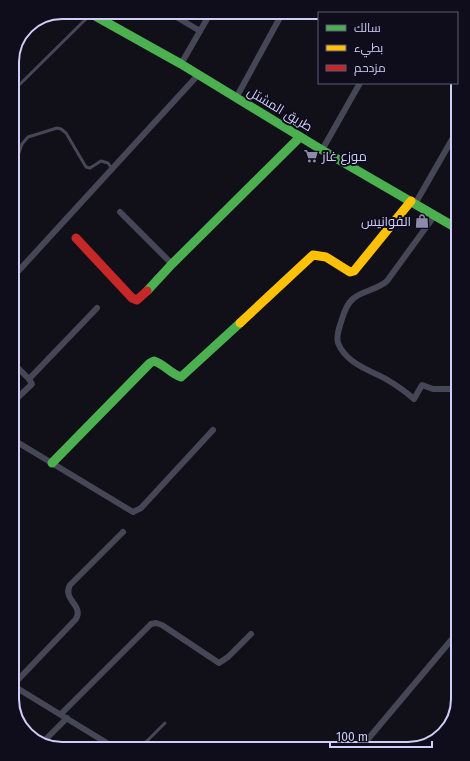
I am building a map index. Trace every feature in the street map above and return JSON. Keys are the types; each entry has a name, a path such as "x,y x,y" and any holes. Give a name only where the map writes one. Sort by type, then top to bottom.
{"street":[{"name":"طريق المشتل","path":"101,19 181,64 300,137 451,225"},
{"path":"180,19 200,31"},
{"path":"181,64 207,19"},
{"path":"236,98 279,19"},
{"path":"19,270 198,75"},
{"path":"322,150 359,84"},
{"path":"76,238 132,298 137,300 300,137"},
{"path":"52,463 150,363 154,361 159,362 176,376 181,377 313,255 324,255 346,270 350,272 354,271 413,202 451,140"},
{"path":"120,212 172,264"},
{"path":"435,216 387,281 382,286 354,298 348,304 338,333 338,342 342,350 350,359 360,366 386,379 414,399 422,385 433,388 451,389"},
{"path":"29,379 97,308"},
{"path":"19,369 32,384 19,396"},
{"path":"19,443 133,512 141,508 213,430"},
{"path":"19,678 76,620 79,615 78,610 68,596 67,590 123,532"},
{"path":"61,714 151,624 156,622 162,625 219,663 228,657 251,634"},
{"path":"366,742 451,640"},
{"path":"19,689 104,742"},
{"path":"46,739 67,718"}],"lane":[{"path":"19,85 84,19"},
{"path":"19,152 22,144 28,137 57,128 66,133 86,167 90,168 101,161 108,163 112,169"},
{"path":"145,742 165,723"}],"traffic: fast":[{"path":"101,19 181,64 322,150 451,225"},
{"path":"147,291 172,264 300,137"},
{"path":"52,463 150,363 154,361 158,362 174,374 181,377 240,323"}],"traffic: slow":[{"path":"240,323 313,255 326,257 350,272 354,271 411,201"}],"traffic: jam":[{"path":"76,238 132,298 137,300 147,291"}],"place":[{"name":"موزع غاز","path":"311,156"},
{"name":"الفوانيس","path":"422,221"}]}
